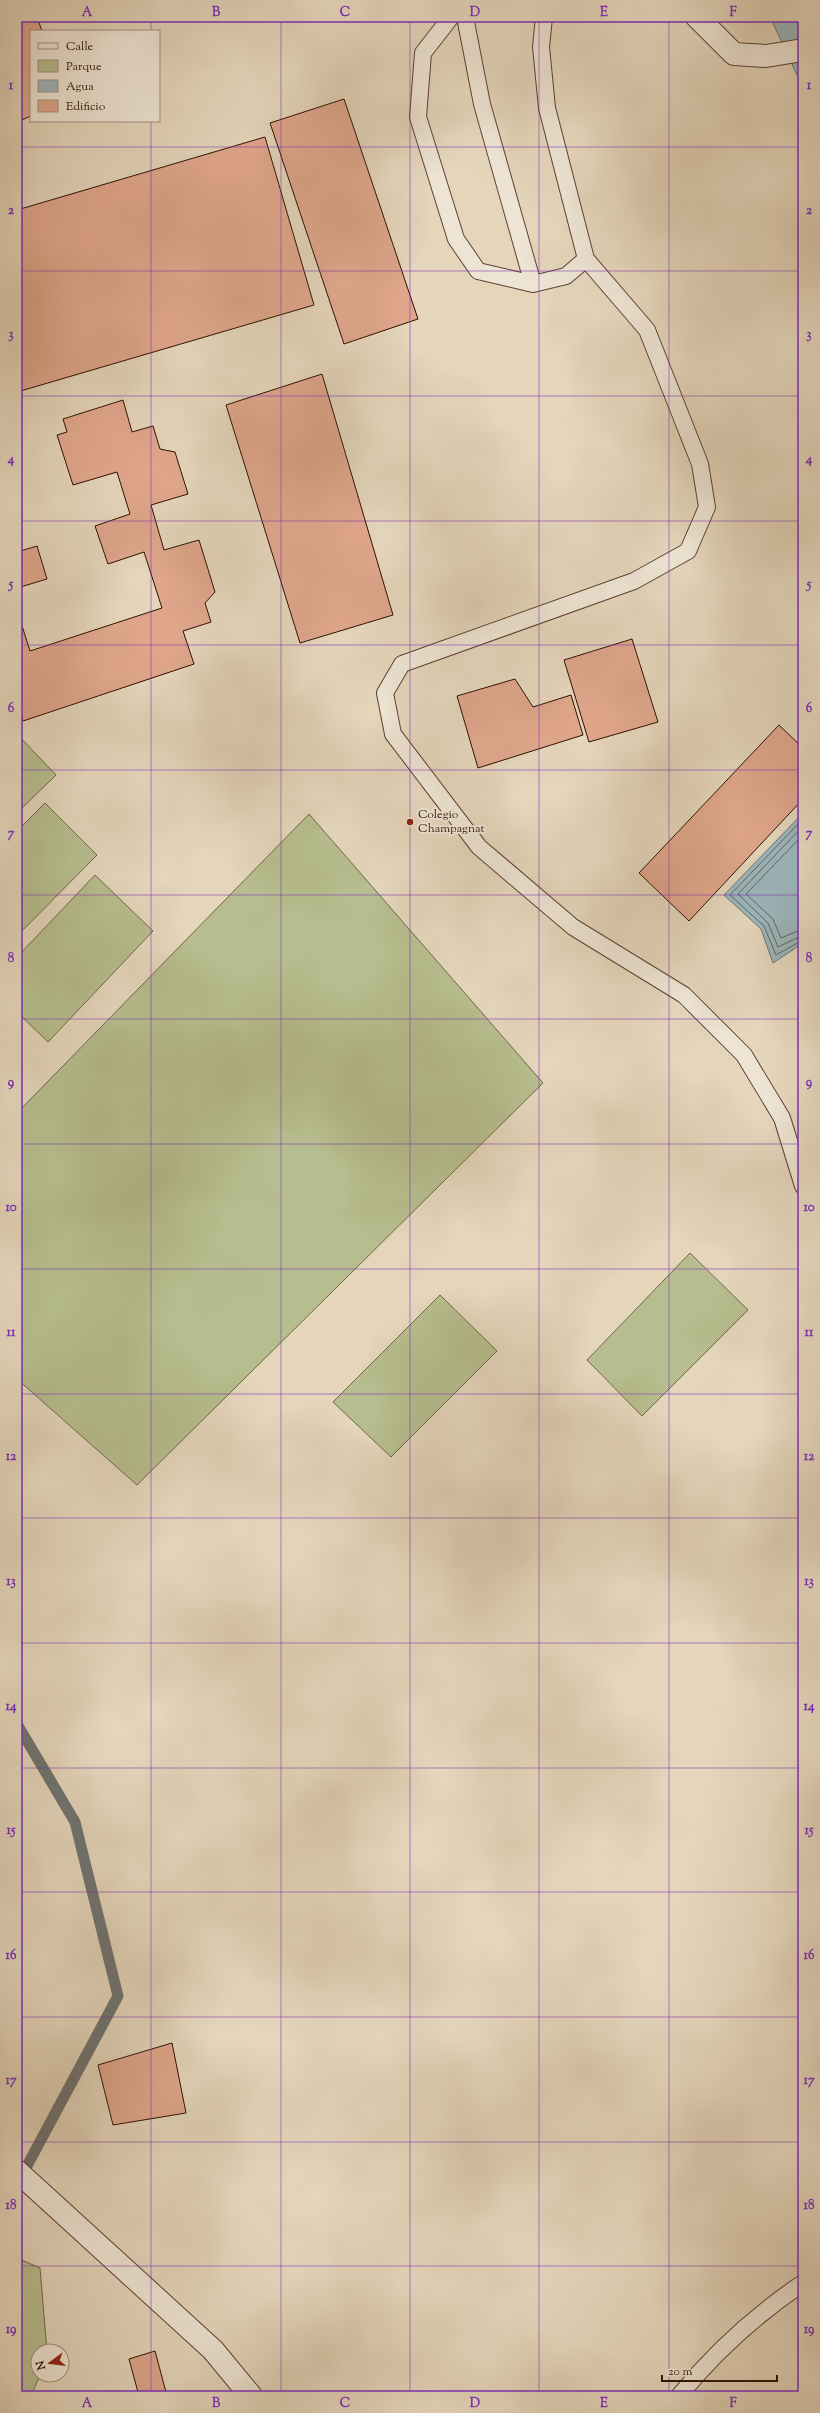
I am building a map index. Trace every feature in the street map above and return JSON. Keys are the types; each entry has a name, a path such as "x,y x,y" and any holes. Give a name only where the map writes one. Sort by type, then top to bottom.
{"street":[{"path":"697,17 734,54 766,56 803,50"},
{"path":"17,2171 213,2350 251,2396"}],"lane":[{"path":"451,17 423,53 418,117 456,239 478,271 533,284 566,276 586,259"},
{"path":"465,17 482,104 533,284"},
{"path":"544,17 541,47 547,108 586,259 647,330 700,464 707,507 688,551 634,581 402,664 385,693 393,734 479,847 573,927 684,995 744,1055 782,1118 803,1186"},
{"path":"679,2396 698,2372 739,2333 803,2283"}],"green space":[{"path":"17,734 56,775 17,813"},
{"path":"45,803 97,855 17,936 17,831"},
{"path":"309,814 543,1083 137,1485 17,1379 17,1113"},
{"path":"95,875 153,931 48,1042 17,1012 17,957"},
{"path":"690,1253 748,1310 642,1416 587,1360"},
{"path":"440,1295 497,1351 391,1457 333,1402"},
{"path":"17,2258 40,2268 46,2343 30,2343 30,2383 37,2383 31,2396 17,2396"}],"water":[{"path":"770,17 802,17 803,19 803,88"},
{"path":"803,813 803,943 773,963 761,929 724,895"}],"building":[{"path":"17,17 37,17 42,30 30,30 30,116 17,122"},
{"path":"344,99 418,319 344,344 270,123"},
{"path":"265,137 314,305 17,392 17,210"},
{"path":"322,374 393,615 300,643 226,405"},
{"path":"123,400 132,432 153,426 160,449 175,452 188,494 151,505 164,550 199,540 215,592 205,603 211,622 183,631 194,664 23,721 17,702 17,610 30,651 162,608 144,552 108,564 95,526 130,514 117,472 73,485 57,435 67,432 63,419"},
{"path":"37,546 47,579 17,588 17,552"},
{"path":"632,639 658,722 589,742 564,660"},
{"path":"515,679 533,707 571,695 583,735 478,768 457,696"},
{"path":"779,725 803,748 803,799 689,921 639,873"},
{"path":"172,2043 186,2113 113,2125 98,2065"},
{"path":"155,2351 167,2396 139,2396 129,2359"}],"waterway":[{"path":"17,1724 75,1822 118,1996 20,2179"}],"place":[{"name":"Colegio Champagnat","path":"410,822"}]}
